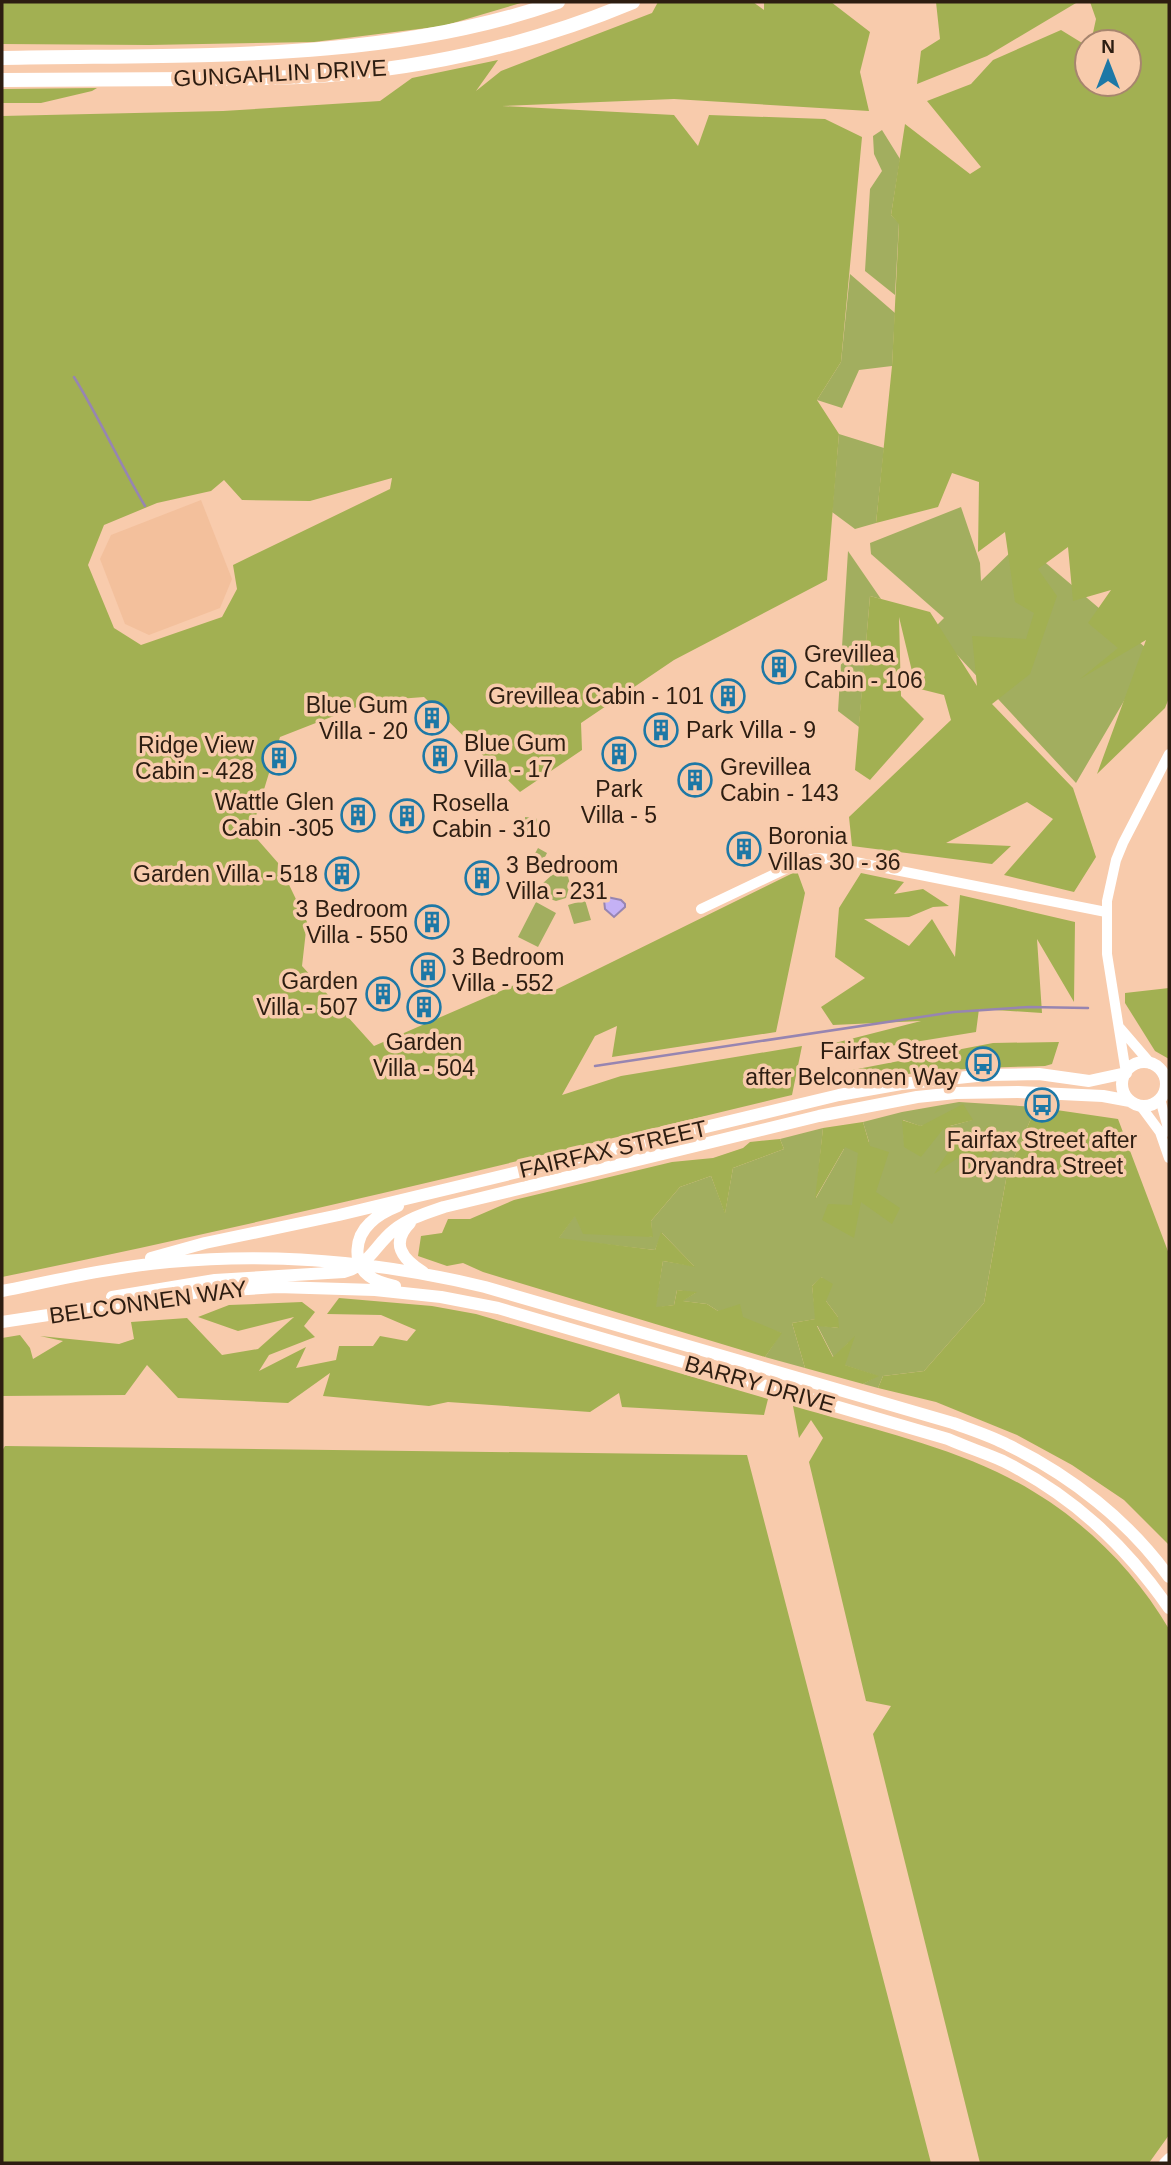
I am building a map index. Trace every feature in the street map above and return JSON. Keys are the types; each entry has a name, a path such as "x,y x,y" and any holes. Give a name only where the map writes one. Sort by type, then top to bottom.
{"highway":[{"name":"GUNGAHLIN DRIVE","path":"2,58 239,53 352,46 464,28 558,2"},
{"name":"GUNGAHLIN DRIVE","path":"2,80 251,78 341,74 475,54 562,29 633,2"}],"main road":[{"path":"1143,1062 1159,1067 1166,1082 1163,1098 1151,1105 1135,1103 1126,1096 1123,1085 1126,1073 1143,1062"},
{"name":"FAIRFAX STREET","path":"105,1271 205,1243 428,1194 839,1095 966,1076 1019,1073 1090,1081 1126,1073"},
{"name":"FAIRFAX STREET","path":"361,1264 370,1258 396,1228 416,1217 461,1202 819,1116 917,1097 956,1093 1018,1091 1103,1096 1135,1103"},
{"path":"428,1194 384,1213 369,1223 363,1231 357,1256 369,1276 378,1281 441,1297"},
{"path":"416,1217 402,1233 400,1248 407,1259 426,1274"},
{"name":"BELCONNEN WAY","path":"2,1291 167,1262 290,1259 361,1264"},
{"path":"7,1321 151,1289 237,1278 333,1274 351,1270 361,1264"},
{"name":"BARRY DRIVE","path":"361,1264 426,1274 524,1298 953,1423 1008,1445 1064,1478 1118,1519 1169,1577"},
{"name":"BELCONNEN WAY","path":"7,1321 200,1292 294,1287"},
{"name":"BARRY DRIVE","path":"294,1287 441,1297 498,1308 948,1439 1002,1461 1053,1489 1106,1531 1147,1577 1169,1608"}],"street":[{"path":"1126,1073 1107,954 1106,912 1116,860 1169,754"},
{"path":"701,909 802,861 825,858 1106,912"},
{"path":"1120,1027 1159,1067"},
{"path":"1163,1098 1169,1132"},
{"path":"1135,1103 1160,1132 1169,1158"},
{"path":"1164,2163 1169,2158"}],"shaded area":[{"path":"201,500 232,579 220,608 149,635 125,624 100,559 111,535"},
{"path":"607,897 621,900 625,904 614,917 605,909 604,900"}],"green space":[{"path":"2,2 524,2 443,26 314,42 149,45 2,44"},
{"path":"658,2 753,2 764,10 764,2 831,2 870,32 860,72 869,111 674,99 502,106 674,115 698,146 709,115 825,119 862,137 841,362 817,400 839,434 827,580 674,660 581,723 582,750 520,792 424,697 372,701 280,737 251,832 279,864 307,922 302,966 374,1046 519,983 545,995 797,871 805,893 776,1032 612,1057 617,1026 595,1036 562,1095 621,1076 802,1046 792,1095 299,1212 2,1277 2,116 223,111 380,101 412,78 498,60 476,91 501,71 652,13","holes":["392,478 390,489 233,565 237,589 222,617 141,645 114,628 88,565 104,525 157,503 211,491 224,480 242,500 310,501"]},
{"path":"936,2 1076,3 987,56 917,84 921,51 940,39"},
{"path":"1090,2 1169,2 1169,698 1165,708 1097,774 1146,640 1080,679 1118,648 1088,623 1111,590 1073,601 1068,547 1038,569 1057,596 1030,674 992,704 1073,788 1096,857 1074,892 1004,875 1053,819 1027,802 946,843 1011,846 992,864 852,846 849,817 951,720 944,695 916,688 899,617 901,696 924,719 870,780 855,770 870,596 930,612 977,686 972,636 1026,639 1034,613 1015,602 1005,532 978,552 979,482 952,473 938,507 876,523 892,366 899,224 891,215 905,124 970,174 981,167 927,101 971,84 993,60 1061,30 1073,37 1073,98 1143,98 1143,28 1094,28 1096,19"},
{"path":"97,88 41,103 2,103 2,89"},
{"path":"882,130 900,159 891,215 899,223 895,295 865,271 870,189 882,171 874,154 873,136"},
{"path":"850,274 895,313 892,366 859,370 842,408 817,400 841,362"},
{"path":"839,434 884,448 876,523 855,529 832,512"},
{"path":"961,507 980,563 981,581 1021,542 1152,653 1076,783 933,629 944,618 871,554 870,543"},
{"path":"848,551 881,599 870,596 859,727 838,711"},
{"path":"525,817 536,818 540,835 525,834"},
{"path":"538,848 547,853 537,873 527,868"},
{"path":"567,873 570,884 566,898 556,901 530,895 553,874"},
{"path":"861,873 904,882 894,894 923,889 949,906 933,907 909,917 864,919 909,946 932,919 955,957 960,895 1075,922 1074,1002 1037,939 1042,1013 979,1009 976,1032 841,1054 827,1045 921,1021 833,1025 821,1007 865,978 835,957 839,908"},
{"path":"585,900 591,920 574,924 568,905"},
{"path":"536,902 556,913 538,947 518,937"},
{"path":"1169,988 1169,1059 1155,1051 1125,1003 1125,993"},
{"path":"1059,1042 1052,1064 1045,1066 913,1073 835,1087 847,1071 993,1043"},
{"path":"959,1102 1036,1107 1007,1174 984,1303 924,1371 883,1376 878,1388 863,1384 877,1376 844,1365 848,1343 834,1358 817,1325 838,1328 838,1317 826,1301 822,1277 812,1286 816,1319 792,1323 805,1368 765,1357 781,1333 718,1311 707,1304 682,1301 695,1293 677,1290 674,1305 655,1308 663,1261 694,1266 662,1233 655,1250 558,1239 575,1215 652,1237 651,1221 680,1187 711,1176 725,1213 733,1168 784,1149 780,1139 823,1128 816,1198 844,1145 869,1142 863,1122","holes":["903,1120 920,1126 972,1120 904,1139"]},
{"path":"963,1104 973,1120 950,1126 971,1138 976,1150 987,1126 1000,1132 989,1164 975,1160 967,1152 934,1174 950,1149 944,1128 921,1157 904,1147 902,1120 921,1126"},
{"path":"1036,1107 1118,1119 1169,1254 1169,1545 1124,1500 1072,1465 1017,1435 936,1402 878,1388 883,1376 924,1371 984,1303 1007,1174"},
{"path":"863,1122 870,1146 889,1152 876,1192 900,1208 892,1224 861,1202 854,1238 822,1220 828,1204 852,1205 858,1153 845,1147 815,1199 823,1128"},
{"path":"780,1139 784,1149 733,1168 725,1214 711,1176 680,1187 651,1221 653,1237 583,1234 575,1216 559,1238 655,1250 661,1232 695,1267 663,1261 656,1307 674,1305 677,1290 697,1292 683,1301 707,1304 718,1311 740,1304 743,1317 782,1333 765,1357 483,1272 463,1263 447,1266 418,1256 421,1236 442,1233 448,1219 470,1219 514,1200 672,1162 713,1158 743,1148 750,1142"},
{"path":"821,1277 833,1284 826,1301 838,1317 839,1328 817,1326 833,1357 855,1336 845,1365 879,1376 863,1384 805,1368 792,1323 815,1319 812,1286"},
{"path":"339,1298 432,1306 476,1314 768,1399 764,1415 622,1407 619,1393 590,1412 448,1402 429,1406 323,1396 330,1373 288,1403 178,1398 147,1365 125,1395 2,1396 2,1338 20,1335 30,1348 33,1359 63,1341 40,1336 119,1344 134,1339 131,1322 187,1318 222,1355 258,1349 294,1317 238,1331 198,1317 229,1305 302,1302 315,1312 304,1326 315,1337 269,1355 259,1371 306,1347 296,1368 336,1360 339,1346 373,1346 380,1336 407,1341 416,1330 381,1315 327,1314"},
{"path":"793,1406 896,1435 973,1461 1049,1501 1116,1558 1153,1604 1169,1629 1169,2135 1149,2163 980,2163 873,1734 891,1706 866,1701 809,1462 823,1438 811,1420 799,1438"},
{"path":"5,1446 747,1455 931,2163 2,2163 2,1451"}],"waterway":[{"path":"74,377 145,506"},
{"path":"595,1066 954,1012 1029,1007 1088,1008"}],"place":[{"name":"Grevillea Cabin - 106","path":"779,667"},
{"name":"Grevillea Cabin - 101","path":"728,696"},
{"name":"Blue Gum Villa - 20","path":"432,718"},
{"name":"Park Villa - 9","path":"661,730"},
{"name":"Park Villa - 5","path":"619,754"},
{"name":"Blue Gum Villa - 17","path":"440,756"},
{"name":"Ridge View Cabin - 428","path":"279,758"},
{"name":"Grevillea Cabin - 143","path":"695,780"},
{"name":"Wattle Glen Cabin -305","path":"358,815"},
{"name":"Rosella Cabin - 310","path":"407,816"},
{"name":"Boronia Villas 30 - 36","path":"744,849"},
{"name":"Garden Villa - 518","path":"342,874"},
{"name":"3 Bedroom Villa - 231","path":"482,878"},
{"name":"3 Bedroom Villa - 550","path":"432,922"},
{"name":"3 Bedroom Villa - 552","path":"428,970"},
{"name":"Garden Villa - 507","path":"383,994"},
{"name":"Garden Villa - 504","path":"424,1007"},
{"name":"Fairfax Street after Belconnen Way","path":"983,1064"},
{"name":"Fairfax Street after Dryandra Street","path":"1042,1105"}]}
